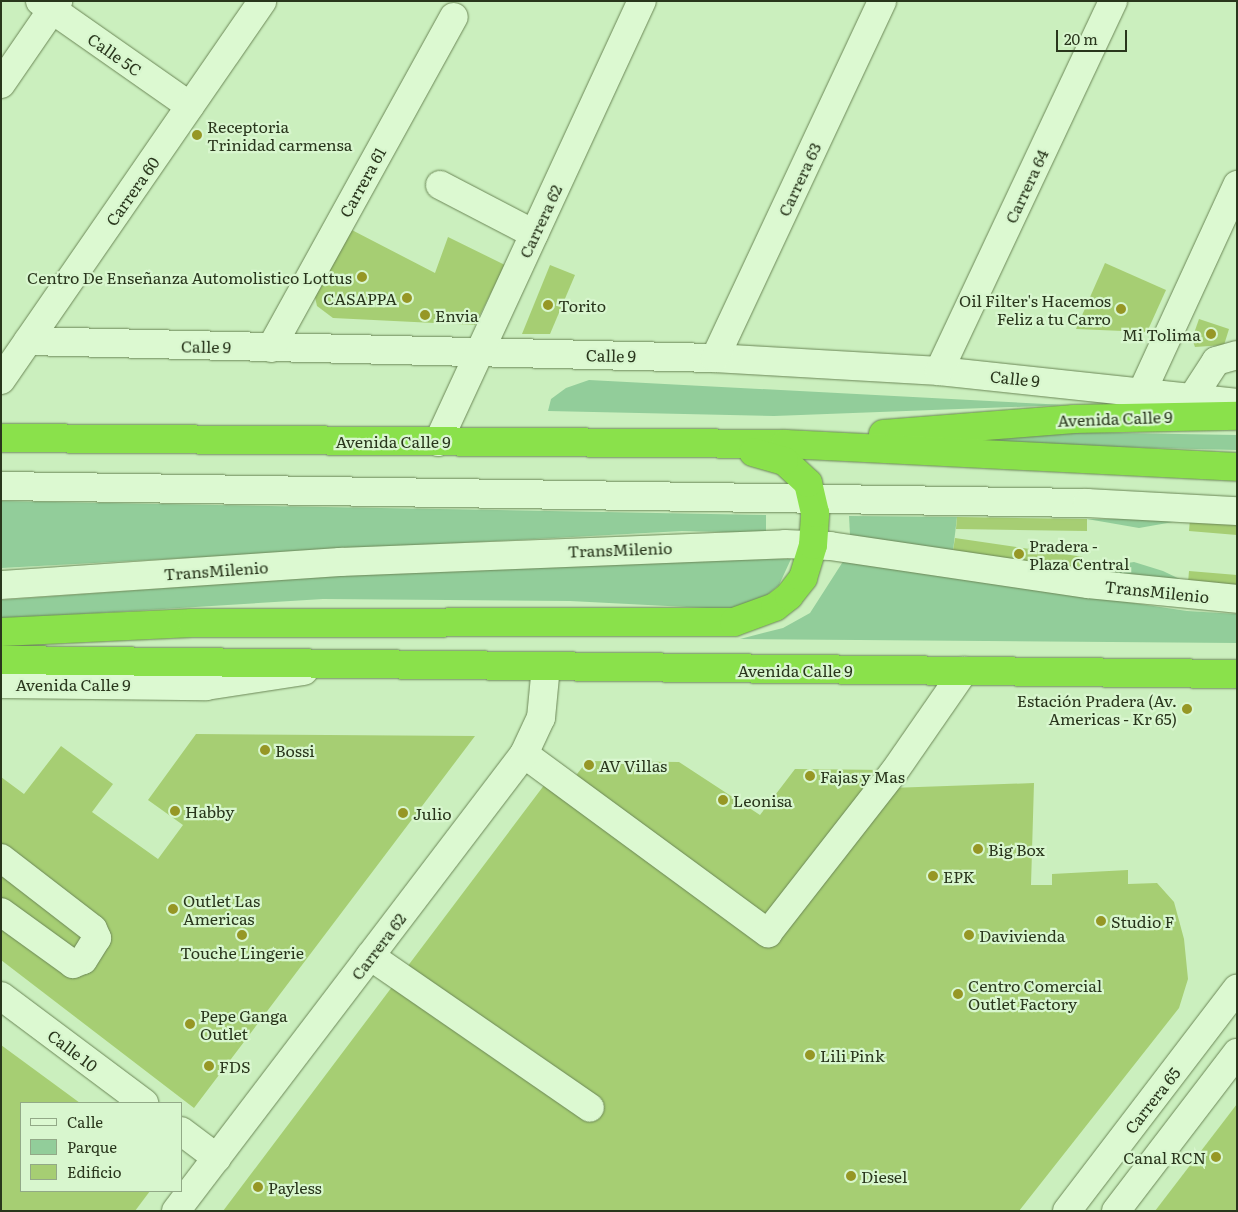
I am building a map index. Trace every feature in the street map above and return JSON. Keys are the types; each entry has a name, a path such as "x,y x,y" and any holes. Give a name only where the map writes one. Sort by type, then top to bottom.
{"highway":[{"name":"Avenida Calle 9","path":"784,444 1074,419 1237,416"},
{"name":"Avenida Calle 9","path":"1,438 784,444 1237,467"},
{"path":"1,632 201,623 734,622 775,607 790,596 803,578 813,545 813,498 808,483 784,461 692,443"},
{"name":"Avenida Calle 9","path":"1,660 1237,674"}],"street":[{"name":"Carrera 60","path":"1,380 262,1"},
{"name":"Carrera 62","path":"438,442 642,1"},
{"name":"Carrera 63","path":"715,358 882,1"},
{"name":"Carrera 64","path":"939,371 1113,1"},
{"name":"Calle 5C","path":"50,4 190,106"},
{"path":"1,84 50,4"},
{"name":"Carrera 61","path":"271,348 454,17"},
{"path":"440,185 534,234"},
{"path":"1142,392 1237,185"},
{"name":"Calle 9","path":"28,341 715,358 939,371 1237,403"},
{"path":"1192,398 1216,361 1237,355"},
{"path":"1,486 813,498 1237,511"},
{"name":"TransMilenio","path":"1,585 340,562 813,545 1088,584 1237,599"},
{"name":"Avenida Calle 9","path":"1,684 206,686 353,664"},
{"name":"Carrera 62","path":"176,1211 524,754 542,718 546,666"},
{"path":"524,754 768,932 894,772 964,671"},
{"path":"1,858 93,929 97,938 82,960 73,964 1,912"},
{"path":"370,956 590,1108"},
{"name":"Carrera 65","path":"1067,1211 1237,989"},
{"name":"Calle 10","path":"1,996 143,1102"},
{"path":"1116,1211 1236,1056"},
{"path":"182,1132 216,1158"}],"green space":[{"path":"589,380 1066,405 774,416 548,411 551,399 566,388"},
{"path":"1062,432 1237,435 1237,450 920,442"},
{"path":"1,501 766,515 766,533 682,531 1,568"},
{"path":"849,516 957,517 953,551 850,535"},
{"path":"1087,519 1190,519 1139,528"},
{"path":"791,559 779,585 767,595 752,604 726,609 570,601 323,599 1,619 1,600 374,573 628,560"},
{"path":"844,560 1187,611 1237,614 1237,643 740,639 783,628 810,613"},
{"path":"1134,562 1163,571 1188,583 1082,570"}],"building":[{"path":"348,228 435,273 448,237 505,265 475,325 333,318 317,306 314,293"},
{"name":"Oil Filter's Hacemos Feliz a tu Carro","path":"1105,263 1166,290 1147,332 1076,329"},
{"name":"Torito","path":"550,265 575,275 550,334 522,334"},
{"name":"Mi Tolima","path":"1199,319 1229,329 1224,345 1195,347 1192,339"},
{"name":"Pradera - Plaza Central","path":"957,517 1087,519 1087,531 956,529"},
{"path":"1190,519 1237,523 1237,535 1189,531"},
{"name":"Pradera - Plaza Central","path":"955,538 1084,557 1082,570 953,551"},
{"path":"1189,571 1237,575 1237,587 1188,583"},
{"name":"Outlet Las Americas","path":"196,734 475,736 194,1108 1,960 1,777 24,794 61,746 113,784 92,812 158,859 183,825 148,800"},
{"path":"587,761 679,762 760,815 795,769 887,770 765,920 571,782"},
{"path":"548,780 769,947 890,788 1034,783 1031,885 1052,885 1052,874 1128,870 1128,884 1157,883 1174,902 1184,939 1188,979 1179,1008 1019,1211 223,1211"},
{"path":"1,1045 79,1102 20,1102 20,1192 149,1192 135,1211 1,1211"},
{"name":"Canal RCN","path":"1237,1104 1237,1211 1155,1211"}],"place":[{"name":"Receptoria Trinidad carmensa","path":"197,135"},
{"name":"Centro De Enseñanza Automolistico Lottus","path":"362,277"},
{"name":"CASAPPA","path":"407,298"},
{"name":"Torito","path":"548,305"},
{"name":"Oil Filter's Hacemos Feliz a tu Carro","path":"1121,309"},
{"name":"Envia","path":"425,315"},
{"name":"Mi Tolima","path":"1211,334"},
{"name":"Pradera - Plaza Central","path":"1019,554"},
{"name":"Estación Pradera (Av. Americas - Kr 65)","path":"1187,709"},
{"name":"Bossi","path":"265,750"},
{"name":"AV Villas","path":"589,765"},
{"name":"Fajas y Mas","path":"810,776"},
{"name":"Leonisa","path":"723,800"},
{"name":"Habby","path":"175,811"},
{"name":"Julio","path":"403,813"},
{"name":"Big Box","path":"978,849"},
{"name":"EPK","path":"933,876"},
{"name":"Outlet Las Americas","path":"173,909"},
{"name":"Studio F","path":"1101,921"},
{"name":"Touche Lingerie","path":"242,935"},
{"name":"Davivienda","path":"969,935"},
{"name":"Centro Comercial Outlet Factory","path":"958,994"},
{"name":"Pepe Ganga Outlet","path":"190,1024"},
{"name":"Lili Pink","path":"810,1055"},
{"name":"FDS","path":"209,1066"},
{"name":"Canal RCN","path":"1216,1157"},
{"name":"Diesel","path":"851,1176"},
{"name":"Payless","path":"258,1187"}]}
